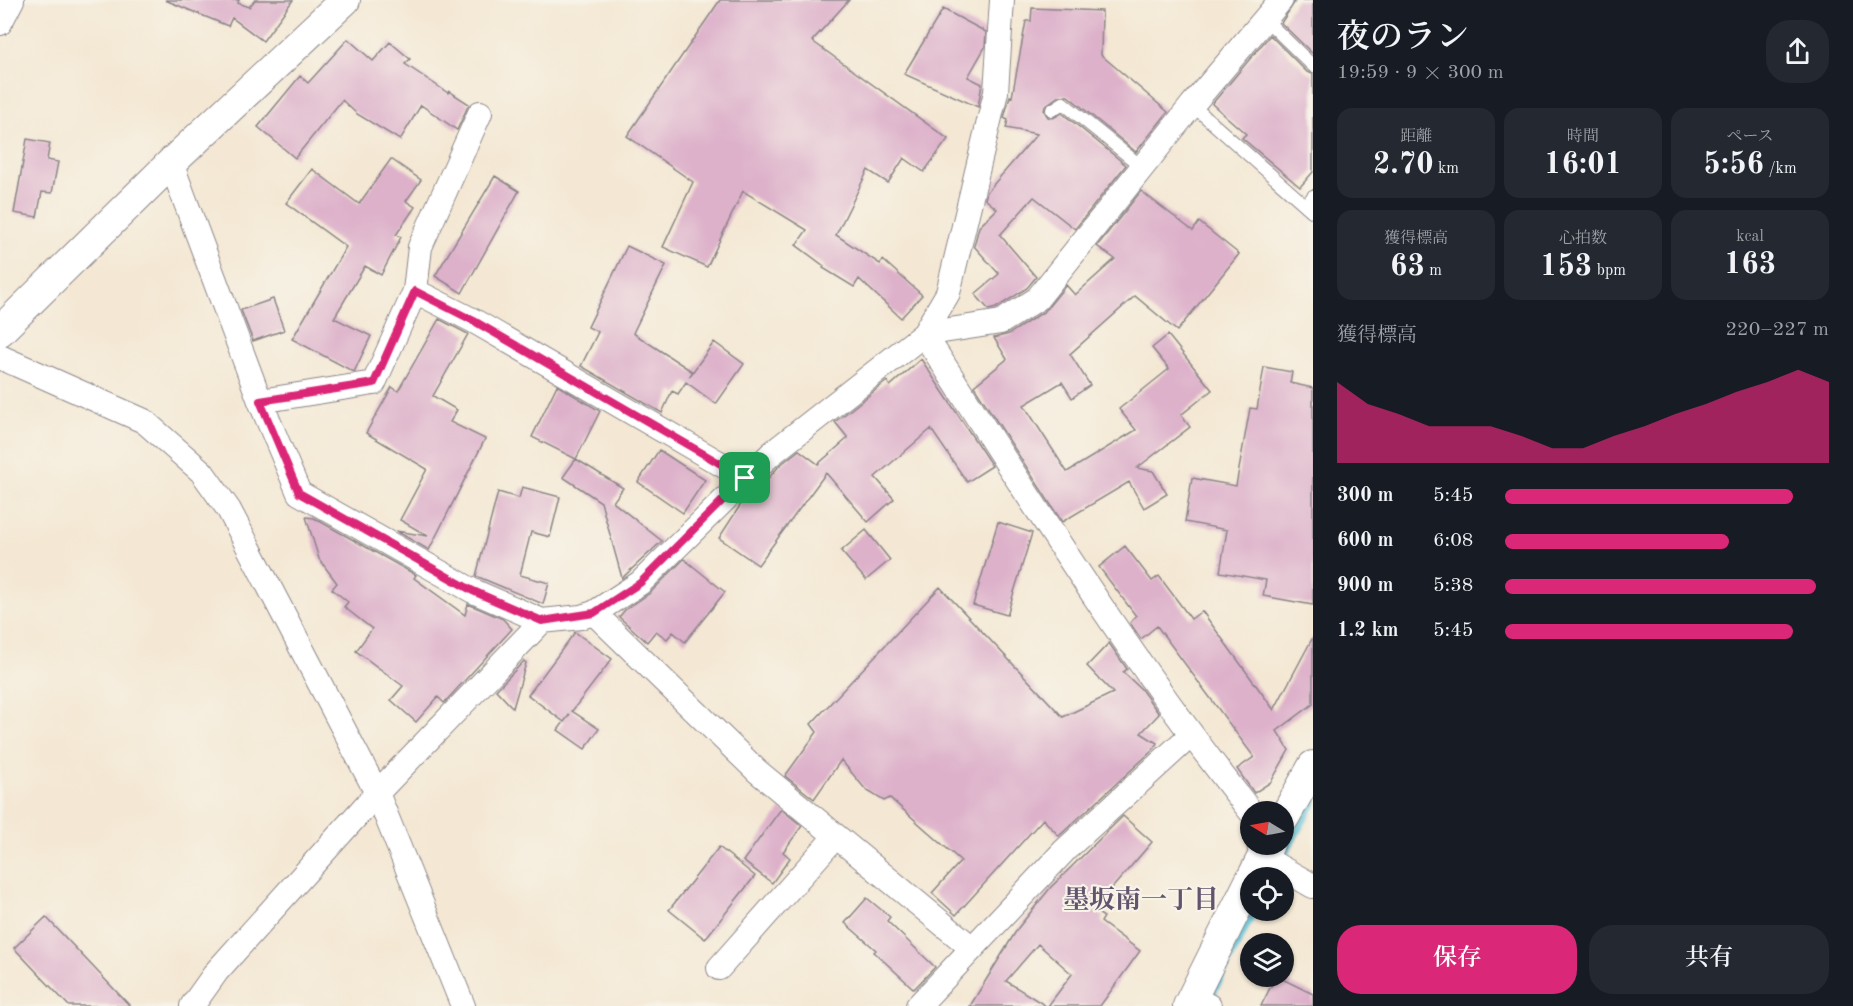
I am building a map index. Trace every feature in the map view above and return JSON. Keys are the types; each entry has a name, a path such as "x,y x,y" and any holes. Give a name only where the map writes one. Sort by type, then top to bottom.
{"street":[{"path":"0,23 12,0"},
{"path":"0,331 171,163 345,0"},
{"path":"171,163 260,401 299,493 473,591 542,621 594,613 640,583 771,454 924,334 948,293 996,92 1002,0"},
{"path":"924,334 1000,322 1037,299 1192,105 1281,0"},
{"path":"260,401 374,383 415,291 420,247 480,113"},
{"path":"415,291 474,321 745,478"},
{"path":"924,334 1078,574 1191,735 1242,801"},
{"path":"0,357 144,421 202,472 228,510 378,793 462,1006"},
{"path":"594,613 758,771 972,948"},
{"path":"192,1006 217,971 378,793 542,621"},
{"path":"918,1006 1065,850 1191,735"},
{"path":"1293,801 1313,766"},
{"path":"719,968 836,836"},
{"path":"1196,1003 1259,861 1313,886"}],"lane":[{"path":"1265,19 1313,66"},
{"path":"1052,110 1063,103 1142,167"},
{"path":"1192,105 1311,204"}],"building":[{"path":"165,0 239,0 238,3 249,7 255,0 293,0 263,41 232,18 228,26"},
{"path":"720,0 849,0 812,41 948,139 924,172 904,158 888,183 868,170 836,235 880,264 883,260 922,295 901,318 859,279 854,287 823,268 824,266 796,245 807,230 743,191 707,267 663,247 693,182 627,136"},
{"path":"1296,0 1313,0 1313,54 1281,23"},
{"path":"1032,8 1102,11 1101,55 1168,112 1136,152 1068,96 1059,96 1045,106 1044,111 1048,117 1053,118 1062,113 1126,165 1075,229 1034,197 1000,235 1036,277 1027,288 989,310 975,294 999,274 974,246 979,227 997,209 985,199 987,192 1037,134 1006,128 1008,120 1004,118 1010,96 1012,97 1026,21 1031,21"},
{"path":"943,9 986,32 985,47 968,77 982,84 978,107 904,74"},
{"path":"1270,35 1307,72 1313,74 1313,172 1300,187 1242,138 1246,134 1212,104"},
{"path":"348,39 373,61 390,42 410,59 405,64 448,93 449,91 469,104 457,130 421,105 400,140 357,114 342,100 295,158 258,127 300,76 308,83"},
{"path":"27,139 50,143 47,160 58,162 52,193 42,192 37,217 14,213"},
{"path":"391,159 421,180 406,201 415,207 396,235 401,237 381,275 365,266 334,318 371,336 354,372 292,339 346,247 286,203 312,169 359,204"},
{"path":"495,176 519,191 462,293 435,276"},
{"path":"1141,191 1193,231 1199,222 1239,254 1177,331 1135,296 1070,354 1090,385 1072,398 1062,382 1024,405 1067,472 1136,430 1119,409 1169,369 1152,348 1168,335 1212,390 1181,415 1190,427 1137,468 1153,471 1167,494 1144,508 1129,482 1062,522 974,386 1007,359 994,338 1009,334 1045,311 1066,285 1075,295 1115,259 1097,246"},
{"path":"627,246 666,265 633,333 693,372 714,342 744,364 716,404 686,382 678,394 672,391 662,413 581,366 598,332 588,327"},
{"path":"273,299 284,330 253,341 241,310"},
{"path":"439,319 468,334 433,396 457,410 450,422 485,439 429,550 396,531 428,536 400,520 427,469 366,433 392,387 398,391"},
{"path":"921,359 992,466 967,482 931,429 875,477 894,499 868,522 826,473 758,565 719,538 743,501 747,503 780,465 799,450 818,464 848,438 835,422 887,381 890,386"},
{"path":"1264,367 1292,372 1290,383 1313,388 1313,605 1263,596 1266,580 1220,572 1227,530 1185,522 1192,478 1236,486 1250,408 1257,409"},
{"path":"557,385 600,411 576,459 532,437"},
{"path":"659,450 705,480 683,513 638,482"},
{"path":"576,459 623,488 613,502 662,541 622,578 601,502 563,477"},
{"path":"522,487 560,497 550,537 531,532 520,575 549,583 543,604 476,576 498,492 519,498"},
{"path":"306,517 314,518 416,575 414,578 465,615 468,604 503,619 512,629 444,703 438,697 416,722 391,700 403,686 356,651 372,629 344,607 348,602 332,589 337,583 319,559"},
{"path":"998,522 1032,533 1007,615 973,605"},
{"path":"866,530 890,560 866,580 841,551"},
{"path":"1125,546 1152,581 1159,576 1191,619 1202,611 1274,710 1313,637 1313,704 1277,731 1289,750 1271,782 1254,793 1237,769 1254,757 1157,626 1141,639 1130,623 1136,616 1099,567"},
{"path":"684,559 725,592 685,642 673,632 667,639 656,631 647,642 619,617 625,610 650,593"},
{"path":"940,587 1063,717 1113,693 1087,666 1109,643 1127,669 1123,672 1141,689 1159,714 1141,733 1157,743 1153,750 1059,836 1043,819 956,915 932,893 961,861 890,798 884,801 866,790 841,760 814,799 785,776 817,732 811,724"},
{"path":"575,632 612,659 572,711 599,729 585,749 558,730 564,722 528,695"},
{"path":"524,661 526,663 513,708 496,690"},
{"path":"781,809 802,826 783,852 790,858 772,883 743,861"},
{"path":"1123,816 1152,842 1093,910 1104,917 1101,922 1140,951 1100,1006 1048,1006 1072,974 1038,944 1006,981 1046,1006 970,1006 1018,928 1051,887"},
{"path":"719,847 755,876 705,939 669,910"},
{"path":"867,898 890,917 887,921 935,967 914,989 874,952 876,950 845,923"},
{"path":"46,917 130,1006 69,1006 14,948"},
{"path":"1294,985 1313,994 1313,1006 1261,1006 1270,987 1294,987"}],"waterway":[{"path":"1277,867 1313,802"},
{"path":"1207,1004 1248,921"}],"district":[{"name":"墨坂南一丁目","path":"1141,899"}],"route":[{"path":"415,291 474,321 745,478 640,583 594,613 542,621 473,591 299,493 260,401 374,383 415,291"}]}
